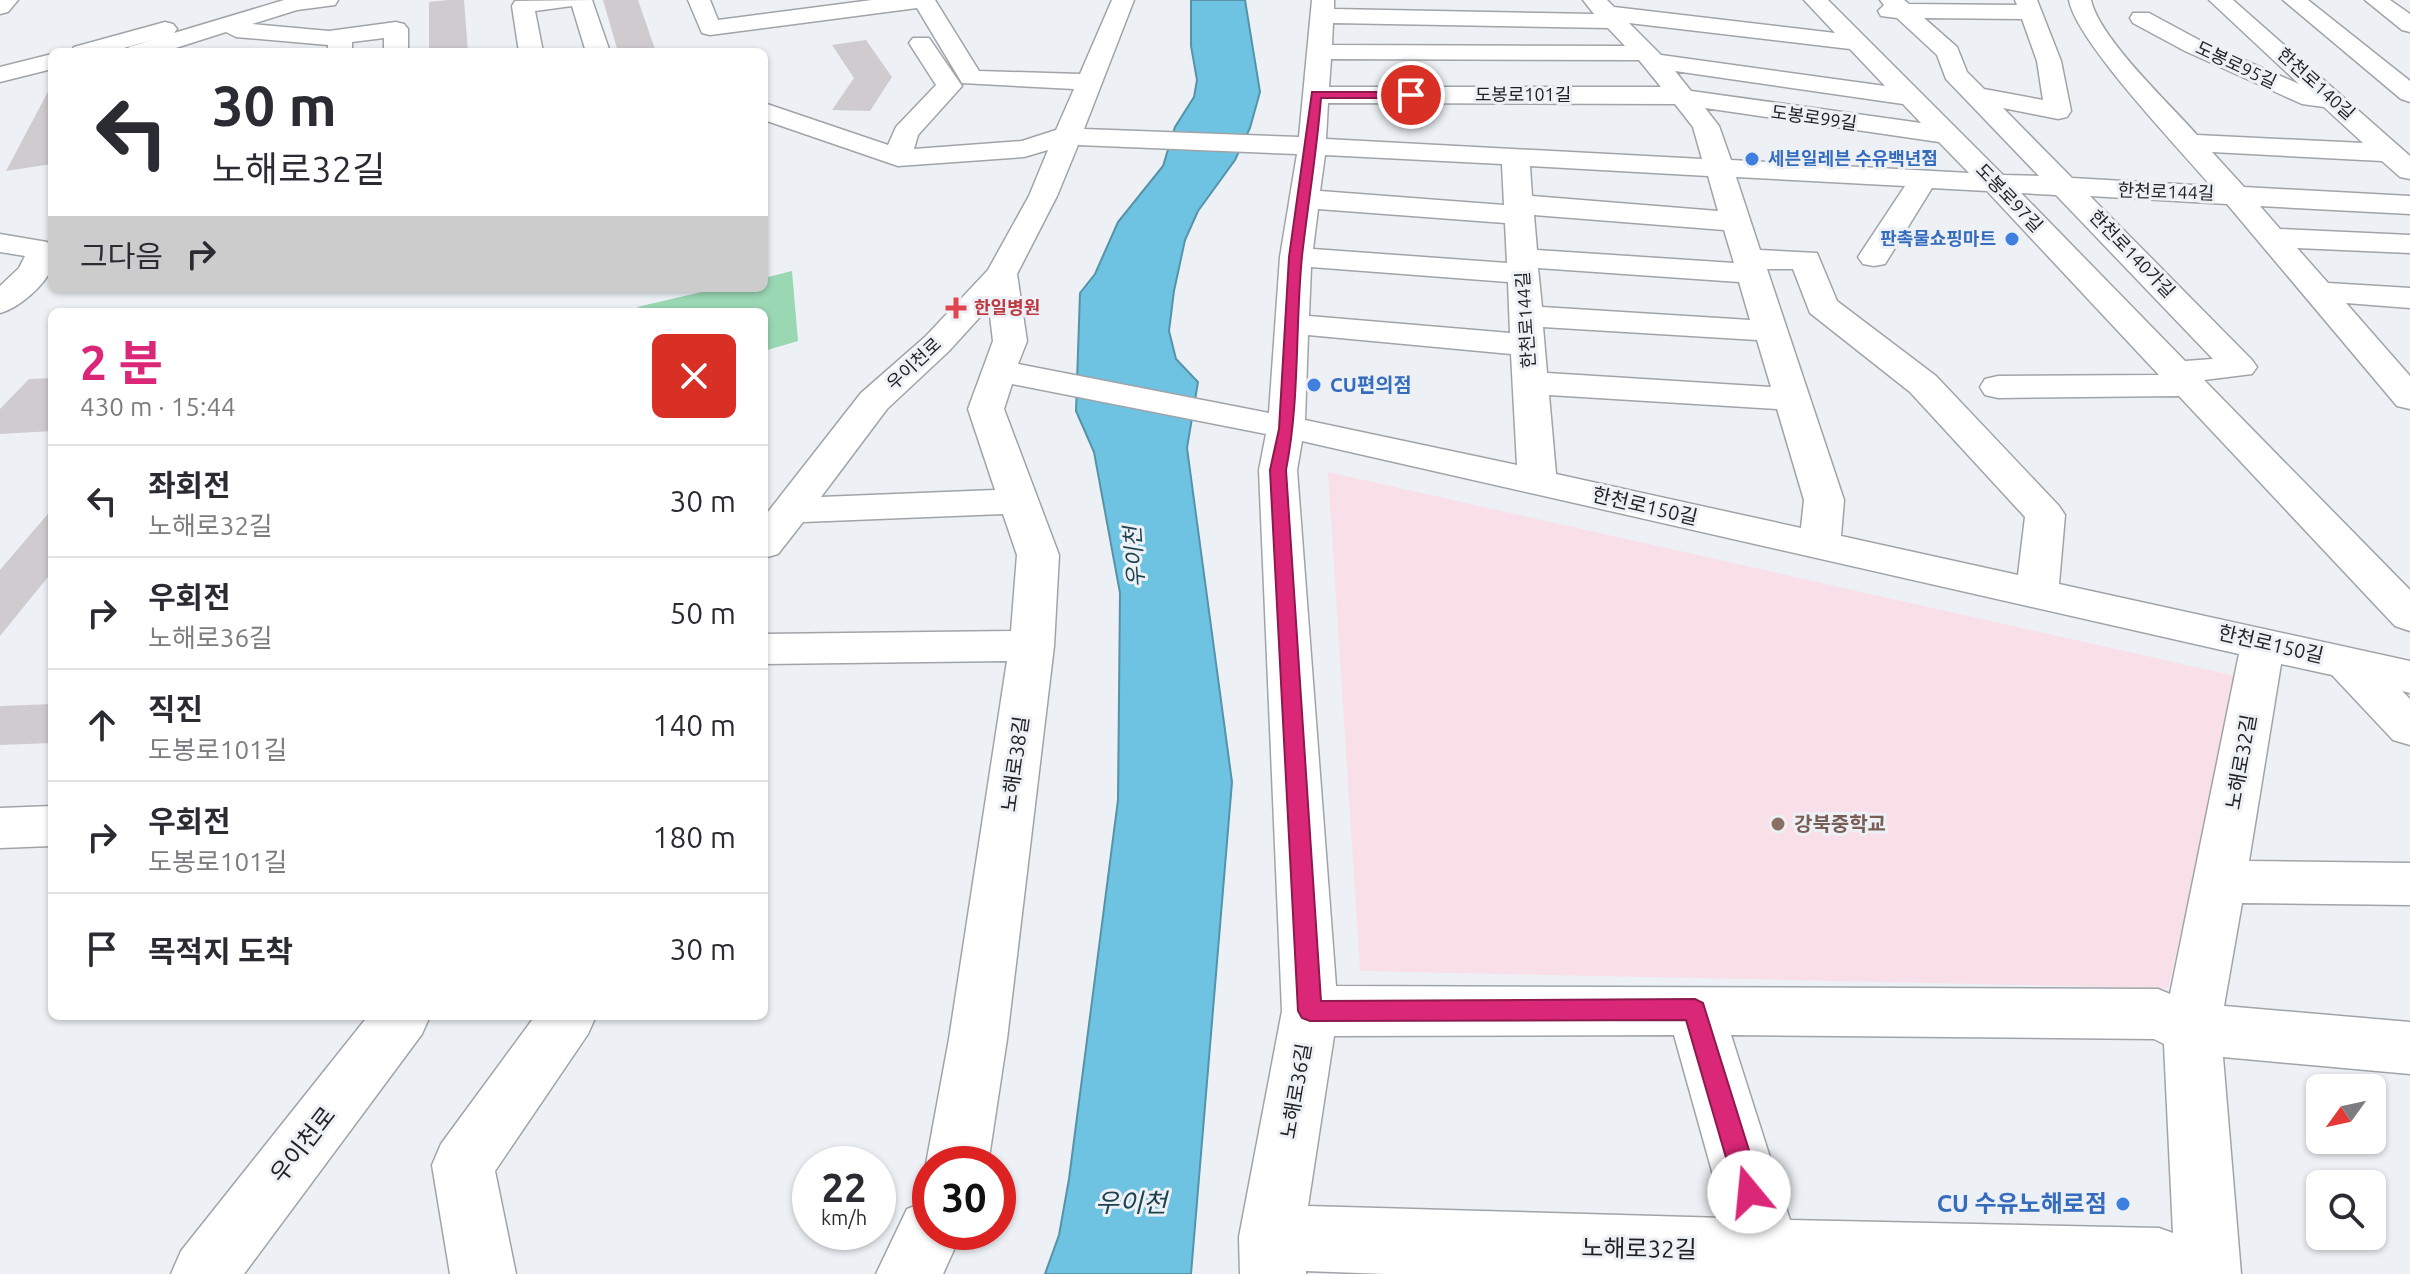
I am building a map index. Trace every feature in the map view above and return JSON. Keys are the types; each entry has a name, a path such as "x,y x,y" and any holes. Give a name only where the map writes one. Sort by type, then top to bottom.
{"street":[{"path":"0,7 7,0"},
{"path":"97,48 268,0"},
{"path":"151,48 294,4 327,0"},
{"path":"530,48 523,6 569,0"},
{"path":"581,0 597,48"},
{"path":"680,0 704,48"},
{"path":"699,0 710,28 924,0 971,78 1088,82"},
{"name":"우이천로","path":"768,540 874,401 937,344 1001,274 1043,196 1123,0"},
{"name":"한천로140길","path":"2220,0 2390,153"},
{"path":"2294,0 2410,94"},
{"path":"2376,0 2410,25"},
{"name":"도봉로97길","path":"1821,6 1879,9"},
{"name":"도봉로97길","path":"1821,6 2410,616"},
{"path":"1879,9 2029,6 2049,61 2058,111 1980,96"},
{"path":"2082,7 2105,45 2410,398"},
{"name":"도봉로95길","path":"2082,7 2141,18 2251,25"},
{"path":"1269,426 1292,324 1296,257 1312,146 1322,8 1604,11 1857,43"},
{"name":"한천로140가길","path":"1879,9 1948,52 1955,74 2070,188 2240,367 2183,378"},
{"path":"1604,11 1706,126 1824,500 1820,545"},
{"name":"도봉로95길","path":"2141,18 2193,46 2311,99 2335,101"},
{"path":"214,28 334,45 396,29 396,48"},
{"path":"768,112 898,158 905,133 949,86 914,32"},
{"path":"1319,52 1648,57"},
{"name":"도봉로99길","path":"1648,57 1910,97"},
{"path":"0,75 48,62"},
{"name":"도봉로101길","path":"1316,95 1665,95 1682,98"},
{"name":"도봉로99길","path":"1682,98 1948,135"},
{"path":"2184,134 2390,153"},
{"name":"한천로144길","path":"898,158 1024,149 1066,136 1312,146 2410,205"},
{"name":"한천로144길","path":"1515,157 1537,482"},
{"path":"1874,257 1923,180"},
{"path":"1304,199 1738,222"},
{"path":"2272,238 2410,244"},
{"path":"0,243 36,249 41,254 40,261 29,275 0,303"},
{"path":"1296,257 1522,266 1752,267 1806,260 1822,306 1923,384 2045,515 2037,592"},
{"path":"1001,274 1010,341 1003,372"},
{"path":"2319,292 2410,298"},
{"path":"1292,324 1527,330 1772,331"},
{"path":"2374,356 2410,359"},
{"name":"한천로150길","path":"1003,372 1342,438 2410,677"},
{"name":"노해로38길","path":"960,1146 978,1039 1032,646 1038,555 986,409 1003,372"},
{"path":"1998,387 2183,378"},
{"path":"1530,383 1793,399"},
{"name":"노해로36길","path":"1269,426 1278,470 1310,1011 1272,1255"},
{"path":"791,510 1018,501"},
{"name":"노해로32길","path":"2208,1274 2192,1029 2263,642"},
{"path":"768,649 1032,646"},
{"path":"2346,662 2410,728"},
{"path":"0,828 48,826"},
{"path":"2219,882 2410,884"},
{"path":"1695,1010 1771,1263"},
{"path":"1310,1011 2158,1014 2192,1029 2410,1048"},
{"name":"우이천로","path":"204,1274 399,1020"},
{"path":"483,1274 463,1165 565,1020"},
{"path":"909,1274 921,1250"},
{"name":"노해로32길","path":"1272,1255 1771,1263 2159,1261 2197,1274"}],"shaded area":[{"name":"강북중학교","path":"1328,472 2240,677 2168,988 1360,971"}],"green space":[{"path":"792,271 798,341 768,350 768,308 637,307 702,292 768,292 768,277"}],"water":[{"name":"우이천","path":"1191,0 1245,0 1260,92 1250,128 1235,160 1198,211 1185,240 1169,331 1176,359 1198,382 1187,448 1232,782 1191,1274 1045,1274 1059,1235 1069,1179 1118,800 1120,593 1094,452 1076,411 1080,293 1095,274 1118,222 1163,166 1175,127 1194,97 1197,80 1191,46"}],"building":[{"path":"464,0 468,48 429,48 429,2"},
{"path":"603,0 638,0 655,48 617,48"},
{"path":"866,40 892,77 870,111 832,110 854,78 832,45"},
{"path":"48,92 48,165 6,171"},
{"path":"48,378 48,431 0,434 0,409 29,379"},
{"path":"48,514 48,577 0,636 0,570"},
{"path":"48,704 48,743 0,745 0,706"}],"place":[{"name":"세븐일레븐 수유백년점","path":"1752,159"},
{"name":"판촉물쇼핑마트","path":"2012,239"},
{"name":"한일병원","path":"956,308"},
{"name":"CU편의점","path":"1314,385"},
{"name":"강북중학교","path":"1778,824"},
{"name":"CU 수유노해로점","path":"2123,1204"}],"route":[{"path":"1411,95 1316,95 1296,257 1286,429 1278,470 1310,1011 1695,1010 1749,1192"}]}
